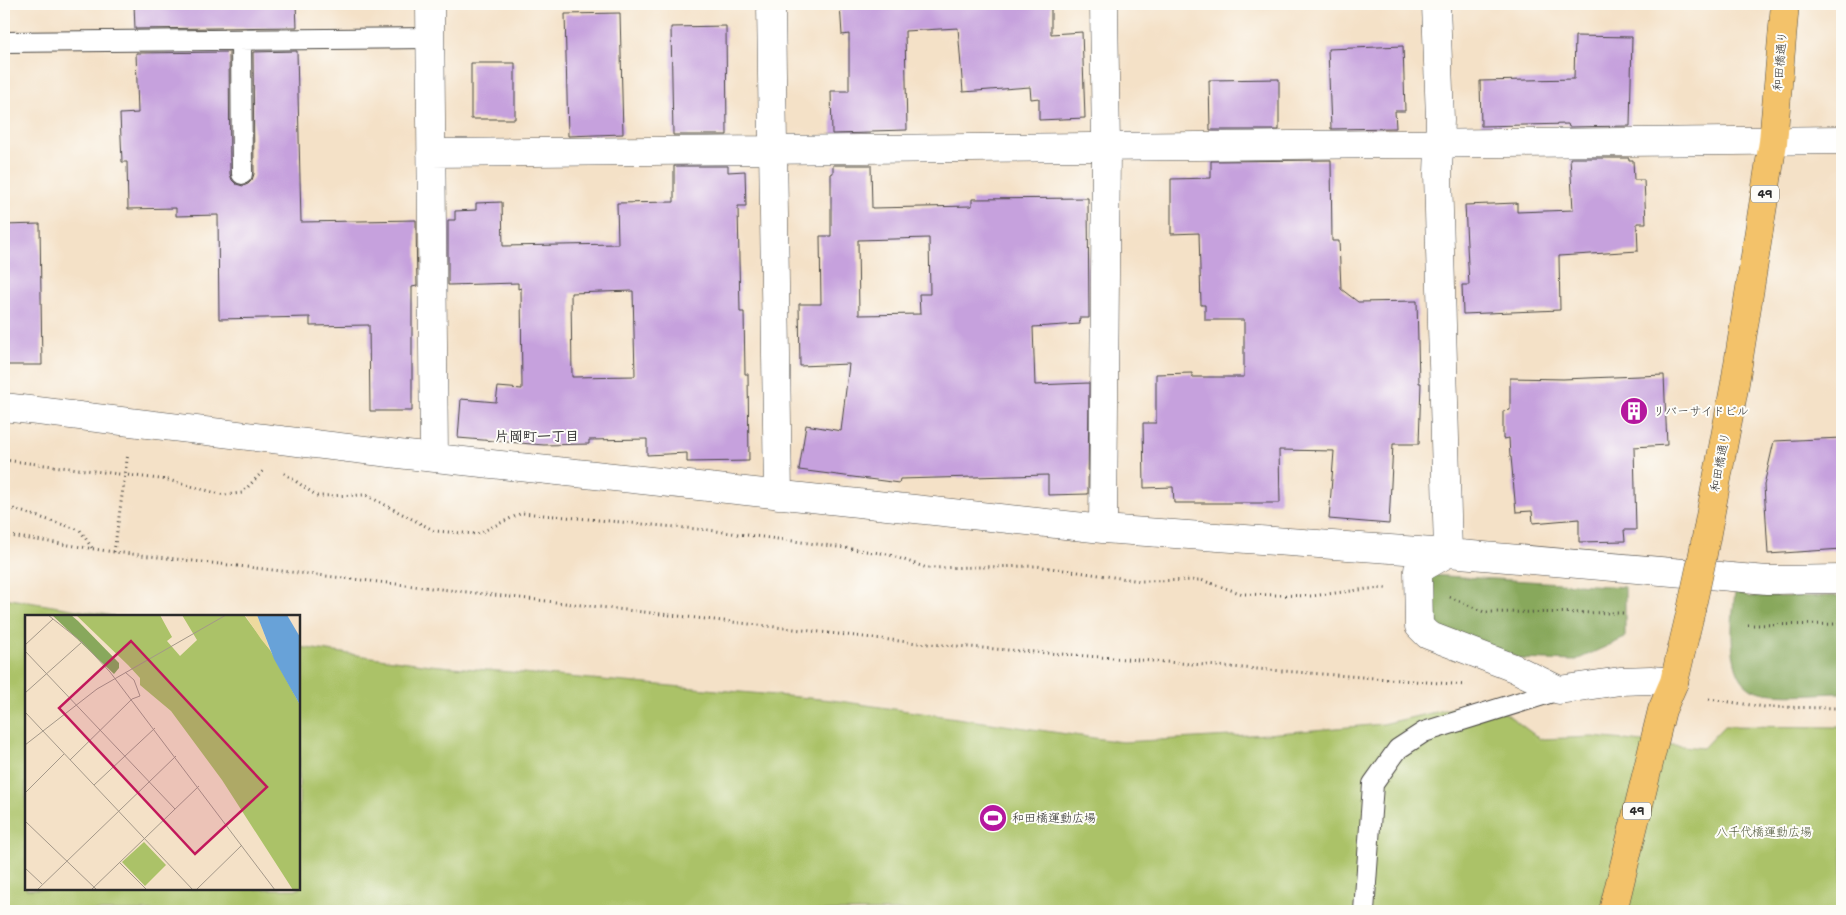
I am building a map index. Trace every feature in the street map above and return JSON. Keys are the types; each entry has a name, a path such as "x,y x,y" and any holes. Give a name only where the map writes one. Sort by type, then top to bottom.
{"main road":[{"name":"和田橋通り","path":"1613,911 1662,710 1674,682 1702,560 1735,383 1773,142 1786,4"}],"street":[{"path":"430,4 434,457"},
{"path":"771,4 778,494"},
{"path":"1103,529 1106,148 1104,4"},
{"path":"1436,4 1438,173 1448,553"},
{"path":"431,153 1842,140"},
{"path":"4,407 132,422 272,451 434,457 1103,529 1448,553 1767,580 1842,579"},
{"path":"1448,553 1418,570 1419,626 1428,635 1514,668 1559,690 1620,681 1651,680 1674,682"}],"lane":[{"path":"4,42 431,38"},
{"path":"241,40 242,174"},
{"path":"1364,911 1373,784 1398,749 1424,732 1559,690"}],"path":[{"path":"114,552 132,422"},
{"path":"4,460 168,480 224,495 242,493 272,451 316,496 366,495 435,531 476,534 522,512 708,530 824,544 886,554 927,568 1036,566 1140,581 1201,580 1243,594 1312,596 1367,589 1418,588 1456,599 1484,612 1624,613"},
{"path":"4,506 80,530 92,548"},
{"path":"4,535 114,552 917,644 1402,682 1470,685"},
{"path":"1748,625 1842,624"},
{"path":"1709,700 1765,707 1842,708"}],"green space":[{"path":"1429,575 1625,587 1625,638 1574,661 1521,659 1427,627"},
{"path":"1735,592 1750,597 1842,596 1842,693 1776,694 1757,691 1746,685 1739,675 1732,648"},
{"name":"和田橋運動広場","path":"4,598 108,615 25,615 25,890 300,890 300,647 430,665 832,700 1122,742 1267,734 1383,724 1488,700 1540,739 1594,737 1703,748 1724,726 1842,727 1842,911 4,911"}],"building":[{"path":"134,4 296,4 297,27 135,29"},
{"path":"840,4 1051,4 1051,34 1082,32 1085,118 1039,120 1039,98 1031,99 1030,87 963,92 958,28 905,31 907,130 832,134 831,91 849,91 849,34 842,35"},
{"path":"620,13 623,134 568,136 565,14"},
{"path":"726,26 727,135 673,135 671,27"},
{"path":"1575,36 1632,37 1630,126 1569,127 1568,124 1481,126 1480,81 1574,79"},
{"path":"1403,46 1405,111 1395,111 1396,128 1331,129 1328,49"},
{"path":"297,51 301,222 416,220 417,286 412,287 412,411 370,411 369,325 310,326 310,317 219,319 218,215 176,216 176,208 128,209 127,162 122,162 120,114 138,113 136,53 229,52 230,174 236,184 243,186 252,180 254,174 253,52"},
{"path":"471,63 515,63 515,119 471,119"},
{"path":"1279,79 1279,130 1210,130 1209,80"},
{"path":"1570,158 1629,158 1629,160 1633,160 1634,180 1644,180 1646,223 1637,223 1638,251 1559,256 1560,310 1463,314 1462,285 1469,285 1465,205 1517,203 1517,212 1573,210"},
{"path":"1331,160 1332,241 1339,241 1341,289 1358,302 1417,301 1419,383 1421,383 1419,444 1393,444 1389,524 1329,519 1334,451 1279,450 1280,503 1174,503 1173,487 1144,488 1143,423 1156,423 1156,374 1192,373 1192,377 1244,377 1244,320 1205,320 1205,305 1201,305 1199,233 1171,234 1171,179 1211,178 1211,161"},
{"path":"833,165 871,165 872,208 972,206 972,199 1088,198 1089,318 1079,318 1080,324 1033,327 1035,385 1089,383 1088,494 1048,495 1048,475 900,479 899,483 799,470 806,425 841,431 849,364 800,366 799,304 821,304 820,236 831,236 831,174 833,173","holes":["929,238 930,294 919,294 920,314 859,315 858,240"]},
{"path":"674,166 728,166 728,172 745,171 746,206 738,206 740,312 744,312 745,374 748,374 749,461 687,462 687,453 647,455 647,439 589,440 589,444 544,445 458,438 461,399 496,402 498,387 522,389 521,288 518,289 518,283 448,285 448,220 455,220 455,211 476,210 476,203 502,202 503,246 618,244 617,203 674,202","holes":["633,291 635,376 572,377 571,293"]},
{"path":"40,224 42,365 5,365 4,225"},
{"path":"1664,375 1667,445 1634,447 1636,530 1624,530 1625,541 1579,542 1579,519 1533,523 1532,511 1516,512 1509,438 1503,439 1503,411 1510,410 1510,378 1563,379"},
{"path":"1842,438 1842,549 1768,554 1764,485 1774,441"}],"place":[{"name":"リバーサイドビル","path":"1634,411"},
{"name":"和田橋運動広場","path":"993,818"}],"district":[{"name":"片岡町一丁目","path":"537,436"}],"park label":[{"name":"八千代橋運動広場","path":"1764,832"}]}
